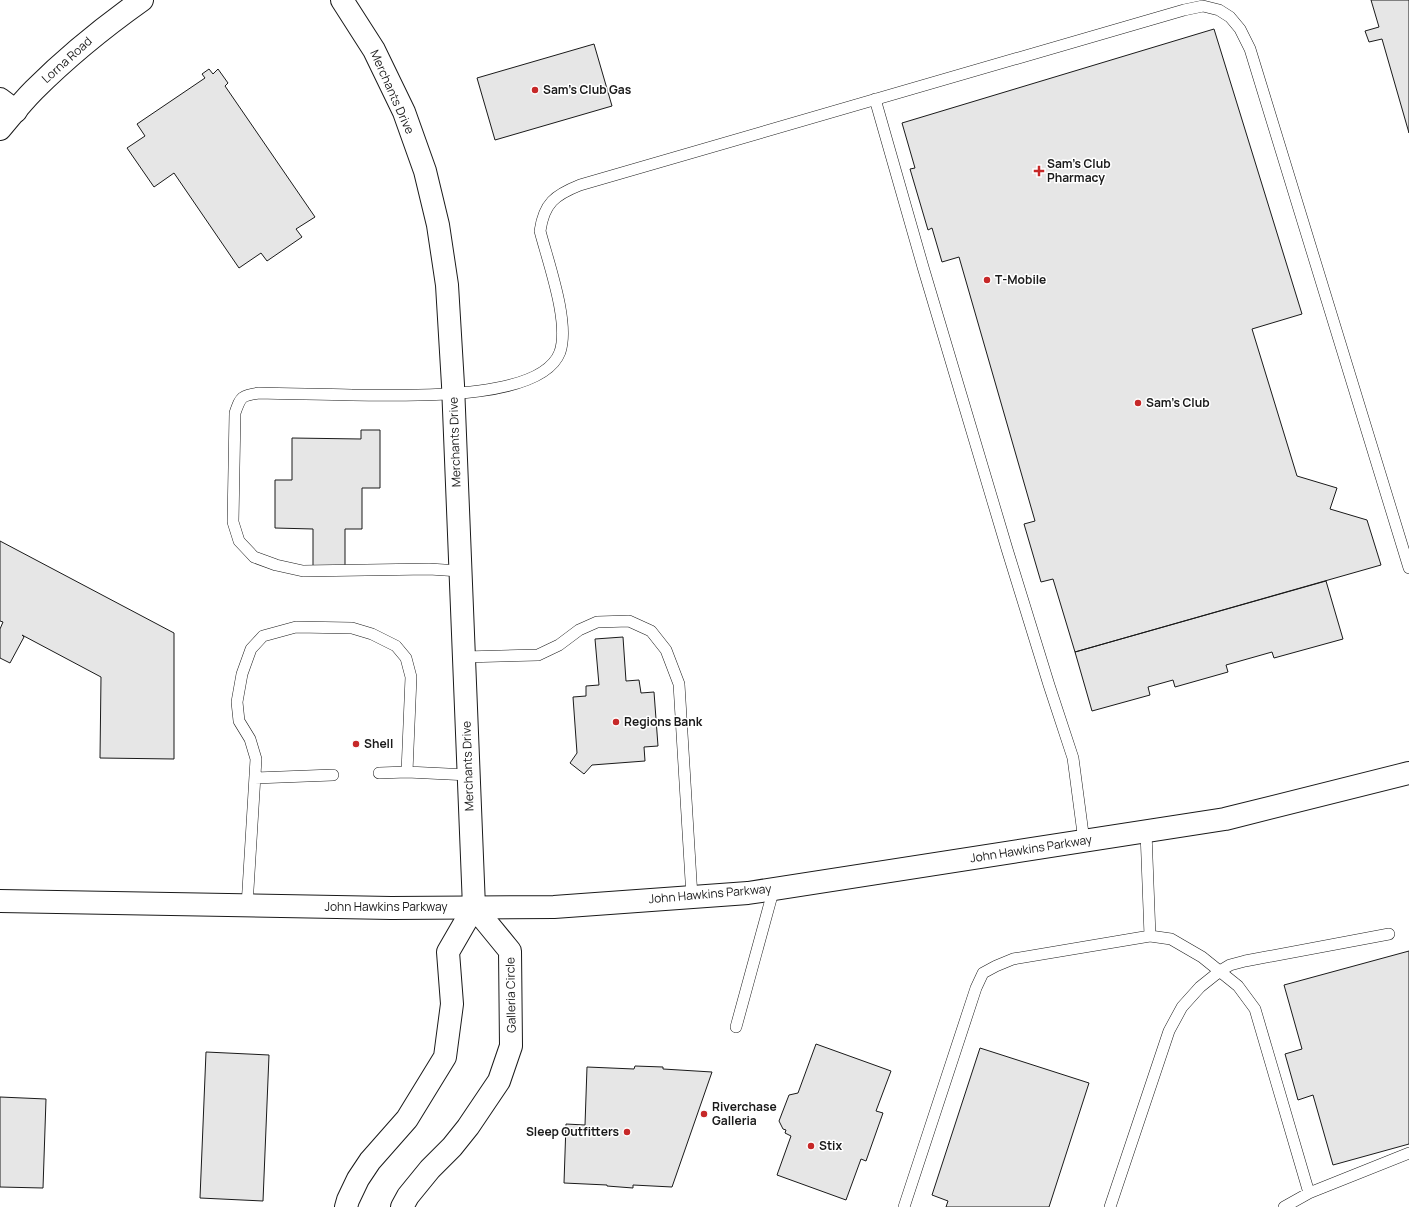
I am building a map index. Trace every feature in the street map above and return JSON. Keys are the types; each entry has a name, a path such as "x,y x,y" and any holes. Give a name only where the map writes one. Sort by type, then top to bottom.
{"street":[{"name":"Lorna Road","path":"0,129 8,105 33,91 80,47 142,0"},
{"name":"Merchants Drive","path":"342,0 374,50 404,112 425,171 438,225 448,285 474,907"},
{"name":"John Hawkins Parkway","path":"0,901 391,908 554,907 748,893 1225,819 1409,773"},
{"path":"346,1207 358,1179 370,1161 407,1119 445,1057 452,1004 448,952 474,907"},
{"name":"Galleria Circle","path":"402,1207 408,1196 430,1169 452,1147 468,1127 499,1080 511,1046 510,950 474,907"}],"lane":[{"path":"460,571 415,569 302,571 276,565 254,557 239,542 233,522 235,413 240,400 245,395 259,393 420,396 498,388 526,380 538,375 552,365 560,352 562,314 540,231 542,217 549,204 563,192 875,99 1184,10 1203,6 1219,10 1230,17 1240,28 1250,49 1409,568"},
{"path":"875,99 923,267 1049,686 1073,758 1084,841"},
{"path":"464,657 538,655 559,645 579,630 597,622 629,621 651,631 666,650 679,684 692,897"},
{"path":"248,906 256,759 250,739 240,721 237,702 242,674 251,649 263,636 296,627 352,628 372,634 396,646 406,658 411,677 406,772"},
{"path":"379,773 406,772 468,775"},
{"path":"255,778 333,775"},
{"path":"1146,832 1150,936"},
{"path":"736,1027 774,888"},
{"path":"1110,1207 1169,1031 1182,1006 1200,987 1230,965 1389,934"},
{"path":"904,1207 976,988 983,973 1013,959 1150,936 1171,939 1202,958 1238,986 1255,1009 1309,1193"},
{"path":"1284,1207 1309,1193 1409,1153"}],"building":[{"path":"1371,0 1409,0 1409,133 1382,39 1369,42 1365,31 1379,27"},
{"name":"Sam's Club","path":"1214,29 1302,314 1252,329 1297,476 1337,488 1330,509 1367,520 1381,565 1075,652 1053,579 1041,582 1024,524 1035,521 959,257 942,262 932,228 928,230 910,169 915,168 902,123"},
{"path":"594,44 612,106 495,140 477,78"},
{"path":"209,69 213,74 218,69 228,83 225,86 315,217 296,229 302,237 267,261 261,253 239,268 174,173 154,187 127,148 145,136 137,124 205,78 202,74"},
{"path":"361,430 380,430 380,488 362,488 362,529 345,529 345,566 313,566 313,529 275,528 275,480 292,480 292,438 361,439"},
{"path":"0,541 174,633 174,759 100,758 101,677 22,635 24,637 10,663 0,658 0,629 3,622 0,621"},
{"path":"1326,581 1343,639 1274,658 1272,652 1226,665 1228,672 1175,687 1173,680 1148,687 1150,695 1092,711 1075,652"},
{"name":"Regions Bank","path":"623,637 626,681 639,680 641,693 654,692 658,746 644,747 645,761 592,765 584,774 570,763 577,753 573,697 586,696 586,686 599,685 595,639"},
{"path":"1409,951 1409,1144 1333,1165 1313,1095 1298,1100 1285,1054 1302,1049 1284,985"},
{"path":"816,1044 891,1071 876,1111 883,1113 866,1161 861,1159 846,1200 777,1175 791,1136 785,1133 786,1130 783,1129 779,1121 789,1095 798,1093"},
{"path":"980,1048 1089,1083 1049,1207 946,1207 948,1201 932,1195"},
{"path":"206,1052 269,1055 263,1201 200,1198"},
{"path":"635,1066 712,1072 672,1187 633,1185 633,1188 564,1183 566,1124 585,1125 587,1067 634,1069"},
{"path":"0,1097 46,1099 43,1188 0,1187"}],"place":[{"name":"Sam's Club Gas","path":"535,90"},
{"name":"Sam's Club Pharmacy","path":"1039,171"},
{"name":"T-Mobile","path":"987,280"},
{"name":"Sam's Club","path":"1138,403"},
{"name":"Regions Bank","path":"616,722"},
{"name":"Shell","path":"356,744"},
{"name":"Riverchase Galleria","path":"704,1114"},
{"name":"Sleep Outfitters","path":"627,1132"},
{"name":"Stix","path":"811,1146"}]}
